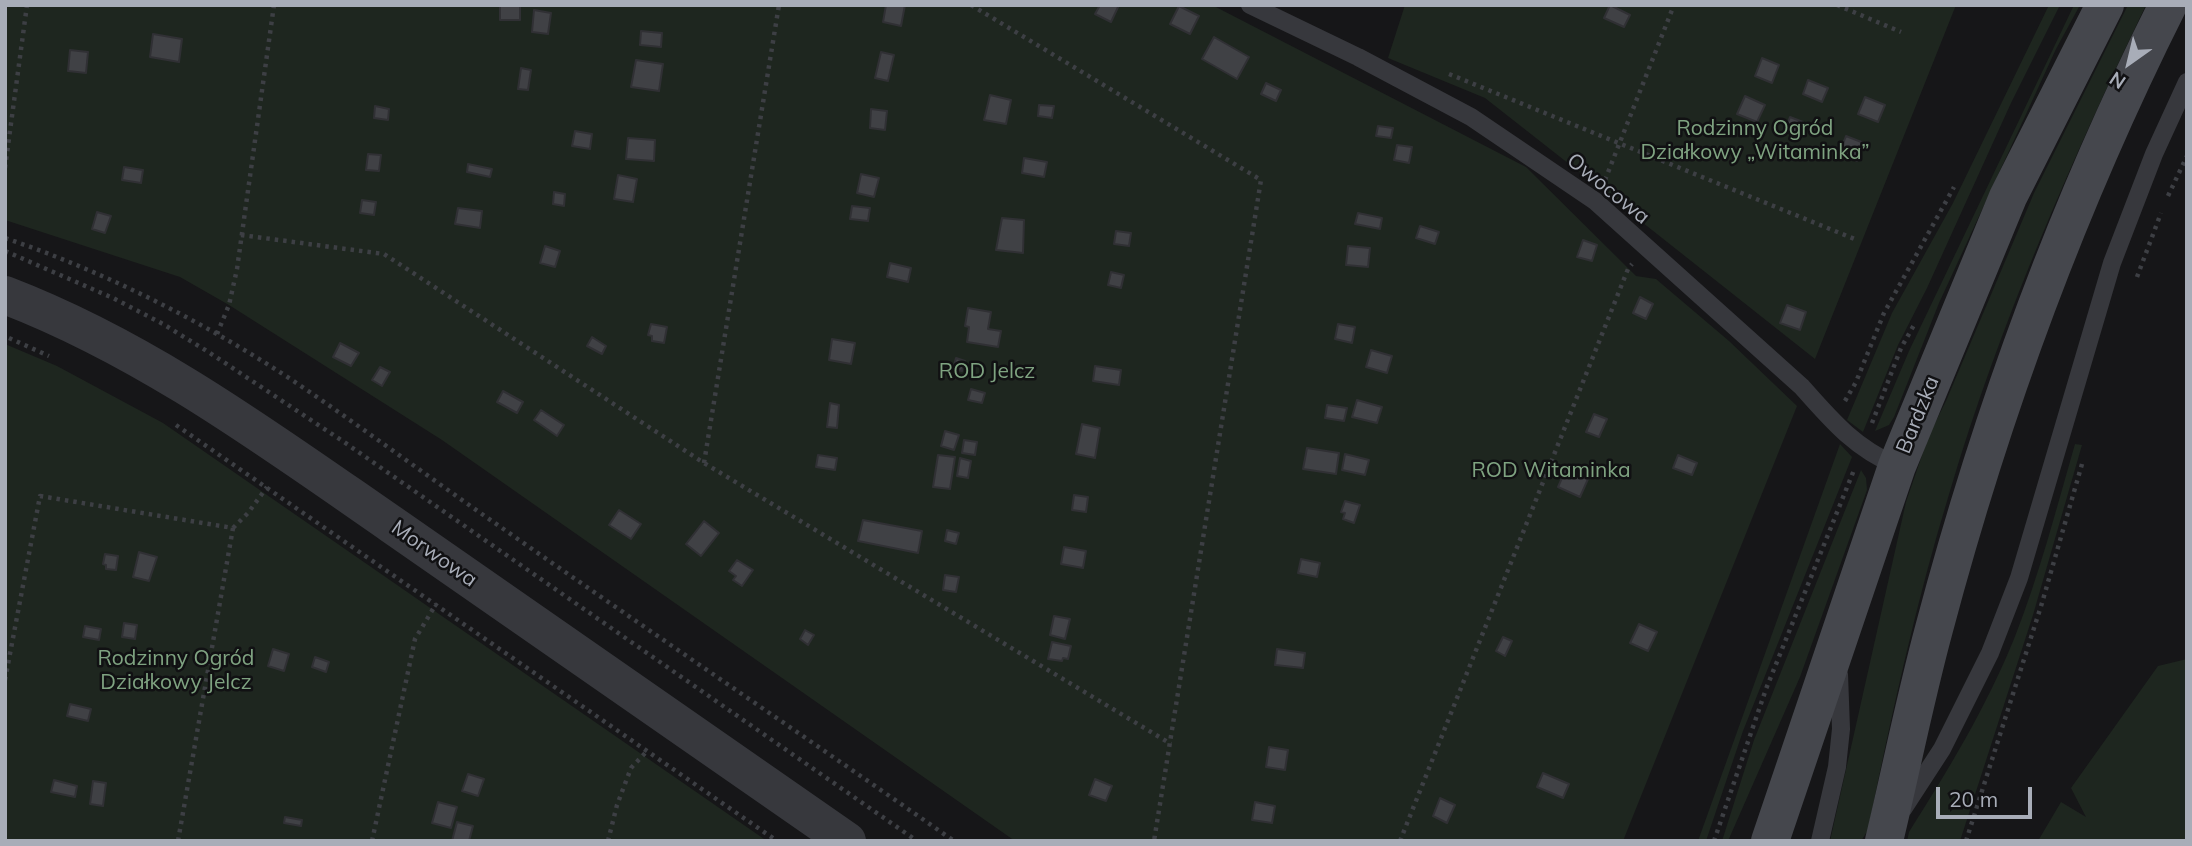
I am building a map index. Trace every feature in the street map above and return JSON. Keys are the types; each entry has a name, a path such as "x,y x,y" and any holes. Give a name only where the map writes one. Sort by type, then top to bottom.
{"main road":[{"name":"Bardzka","path":"1770,841 1897,466 2008,197 2105,5"},
{"path":"1884,839 1933,630 1989,439 2056,254 2141,58 2168,5"}],"street":[{"name":"Morwowa","path":"5,295 94,333 150,363 295,457 848,841"}],"lane":[{"name":"Owocowa","path":"1250,5 1471,117 1595,201 1802,387 1862,449 1897,466"},
{"path":"1884,839 1942,749 1990,653 2020,578 2112,263 2154,154 2187,82"},
{"path":"1820,841 1837,767 1841,729 1838,643"}],"path":[{"path":"5,168 27,5"},
{"path":"217,334 229,305 274,5"},
{"path":"704,463 779,5"},
{"path":"971,5 1261,180 1154,841"},
{"path":"1604,181 1674,5"},
{"path":"1837,5 1901,32"},
{"path":"1447,73 1857,240"},
{"path":"2135,281 2169,191 2187,156"},
{"path":"1843,407 1884,313 1954,187"},
{"path":"241,235 384,254 704,463 1171,744"},
{"path":"5,238 61,258 144,296 217,334 298,384 954,841"},
{"path":"5,251 113,298 210,353 344,442 917,841"},
{"path":"1400,841 1628,269"},
{"path":"5,337 51,356"},
{"path":"165,418 777,841"},
{"path":"1714,841 1766,689 1857,461"},
{"path":"1966,841 2042,603 2082,461"},
{"path":"178,841 233,528 267,487"},
{"path":"5,680 40,496 233,528"},
{"path":"372,841 415,639 436,604"},
{"path":"608,841 617,805 631,768 648,751"}],"green space":[{"name":"ROD Jelcz","path":"5,5 1212,5 1526,167 1636,276 1656,279 1729,341 1797,406 1623,841 1015,841 442,440 229,305 180,277 5,220"},
{"name":"Rodzinny Ogród Działkowy „Witaminka”","path":"1405,5 1956,5 1815,359 1609,196 1609,185 1598,177 1592,182 1485,98 1388,58"},
{"path":"2049,5 2060,5 1898,345 1863,432 1847,420 1892,313 1953,203"},
{"path":"2074,5 2080,5 2056,49 1939,303 1894,417 1889,425 1875,431 1909,351"},
{"path":"2128,5 2146,5 2038,244 1970,428 1915,617 1868,830 1861,841 1830,841 1906,502 1929,435 2034,193"},
{"name":"Rodzinny Ogród Działkowy Jelcz","path":"5,344 57,366 163,423 767,841 5,841"},
{"path":"1840,444 1852,457 1743,731 1706,841 1698,841"},
{"path":"2075,444 2082,445 2033,615 1960,841 1907,841 1909,832 1952,762 2003,665 2039,567"},
{"path":"1861,470 1866,478 1867,490 1800,677 1728,841 1722,841 1754,740"},
{"path":"2187,659 2187,841 2038,841 2061,802 2086,817 2071,788 2158,666"}],"building":[{"path":"500,5 520,5 520,20 500,20"},
{"path":"886,5 905,5 901,26 883,22"},
{"path":"1100,5 1119,5 1111,22 1095,14"},
{"path":"1610,5 1630,15 1624,27 1604,18"},
{"path":"1179,6 1199,16 1190,34 1170,24"},
{"path":"534,10 551,13 548,34 532,32"},
{"path":"641,31 662,33 661,47 640,45"},
{"path":"153,34 182,39 179,62 150,57"},
{"path":"1214,37 1249,57 1237,79 1202,59"},
{"path":"70,50 88,52 86,73 68,71"},
{"path":"881,52 894,55 888,81 875,78"},
{"path":"1762,58 1779,65 1772,83 1755,76"},
{"path":"636,60 663,64 659,91 631,87"},
{"path":"521,68 531,70 528,90 518,89"},
{"path":"1808,80 1828,88 1822,102 1803,94"},
{"path":"1266,83 1281,90 1276,101 1261,94"},
{"path":"990,95 1011,100 1006,124 984,120"},
{"path":"1745,96 1765,105 1757,122 1737,114"},
{"path":"1865,97 1885,105 1878,122 1858,114"},
{"path":"1039,105 1054,106 1052,118 1038,116"},
{"path":"375,106 389,109 388,120 374,118"},
{"path":"871,109 887,111 885,130 870,128"},
{"path":"1790,117 1803,122 1797,135 1785,130"},
{"path":"1378,126 1393,128 1391,138 1376,136"},
{"path":"575,131 592,134 590,149 572,146"},
{"path":"1846,136 1864,143 1857,161 1839,154"},
{"path":"628,138 655,140 654,161 626,159"},
{"path":"1397,145 1412,147 1409,163 1394,160"},
{"path":"368,154 381,155 379,171 366,170"},
{"path":"1024,158 1047,162 1044,177 1022,173"},
{"path":"468,164 492,169 490,177 467,172"},
{"path":"124,167 143,170 141,183 122,180"},
{"path":"861,174 879,178 874,197 857,193"},
{"path":"618,175 637,179 633,202 614,199"},
{"path":"554,192 565,194 564,206 553,204"},
{"path":"362,200 376,202 374,215 360,213"},
{"path":"852,206 870,208 868,221 850,219"},
{"path":"458,208 482,211 480,228 455,224"},
{"path":"97,212 111,216 105,233 92,229"},
{"path":"1358,213 1382,218 1380,229 1355,224"},
{"path":"1002,218 1024,220 1023,253 996,250"},
{"path":"1420,226 1439,232 1435,244 1416,238"},
{"path":"1116,231 1131,233 1129,246 1114,244"},
{"path":"1583,240 1597,245 1592,261 1577,257"},
{"path":"545,246 560,251 555,267 540,263"},
{"path":"1348,246 1370,248 1368,267 1346,265"},
{"path":"890,263 911,268 908,282 887,277"},
{"path":"1111,272 1124,275 1121,288 1108,285"},
{"path":"1640,297 1653,304 1646,319 1633,313"},
{"path":"1787,305 1806,312 1800,330 1780,323"},
{"path":"968,308 991,312 988,329 1001,331 998,347 967,342 969,327 965,326"},
{"path":"651,324 667,327 664,343 652,341 652,336 648,335"},
{"path":"1338,324 1355,327 1352,343 1335,339"},
{"path":"592,337 606,346 602,354 587,346"},
{"path":"832,339 855,343 851,364 829,360"},
{"path":"340,343 359,353 351,366 333,357"},
{"path":"1371,350 1392,356 1387,373 1366,367"},
{"path":"956,358 965,361 962,371 953,369"},
{"path":"1095,366 1121,370 1119,385 1093,381"},
{"path":"380,367 390,372 382,386 372,380"},
{"path":"971,389 985,393 982,403 968,400"},
{"path":"503,391 523,402 517,413 497,402"},
{"path":"1357,400 1382,407 1377,423 1352,417"},
{"path":"830,403 839,405 837,428 827,427"},
{"path":"1327,405 1347,408 1344,421 1325,418"},
{"path":"541,410 564,425 557,436 534,420"},
{"path":"1594,414 1607,419 1599,437 1586,432"},
{"path":"1082,424 1100,428 1095,458 1076,454"},
{"path":"945,431 959,435 954,450 941,446"},
{"path":"964,440 977,442 975,455 962,453"},
{"path":"1307,448 1339,453 1336,474 1303,469"},
{"path":"1345,454 1369,460 1365,475 1342,470"},
{"path":"818,455 837,458 835,470 816,467"},
{"path":"938,455 955,457 950,489 933,487"},
{"path":"1678,455 1697,463 1692,475 1673,468"},
{"path":"960,458 971,461 968,478 957,476"},
{"path":"1566,469 1588,479 1580,497 1558,487"},
{"path":"1074,495 1088,497 1086,512 1072,510"},
{"path":"1345,501 1360,505 1354,523 1343,519 1345,513 1341,512"},
{"path":"619,510 641,524 631,539 609,525"},
{"path":"863,520 922,531 918,553 858,541"},
{"path":"704,521 719,533 701,556 686,544"},
{"path":"947,530 959,533 956,544 945,541"},
{"path":"1064,547 1086,551 1083,568 1061,564"},
{"path":"139,552 157,557 149,581 133,577"},
{"path":"105,554 118,556 116,570 106,569 103,564"},
{"path":"1301,559 1320,563 1317,577 1298,573"},
{"path":"737,560 753,570 742,586 733,580 736,576 729,571"},
{"path":"945,575 959,577 956,592 943,590"},
{"path":"1054,616 1070,619 1065,639 1050,635"},
{"path":"124,623 137,625 135,639 122,637"},
{"path":"1639,624 1657,632 1648,651 1630,643"},
{"path":"85,626 101,629 99,640 83,637"},
{"path":"805,630 814,635 808,645 800,639"},
{"path":"1503,637 1512,641 1505,656 1496,651"},
{"path":"1052,642 1071,646 1068,659 1048,659"},
{"path":"273,649 289,654 284,671 268,666"},
{"path":"1277,649 1305,653 1303,668 1275,665"},
{"path":"315,657 329,662 326,672 312,667"},
{"path":"70,704 91,709 88,721 67,716"},
{"path":"1269,747 1288,750 1285,770 1266,767"},
{"path":"1543,773 1569,784 1563,798 1537,787"},
{"path":"468,774 484,779 478,796 462,791"},
{"path":"1095,779 1112,786 1106,801 1089,795"},
{"path":"54,780 77,786 75,797 51,792"},
{"path":"93,781 106,783 103,806 90,804"},
{"path":"1440,798 1455,805 1447,823 1433,816"},
{"path":"438,802 457,807 451,828 432,823"},
{"path":"1255,802 1275,806 1272,823 1252,820"},
{"path":"285,817 302,820 301,826 284,823"},
{"path":"457,822 473,826 469,841 452,841"}],"park label":[{"name":"ROD Witaminka","path":"1551,471"}]}
